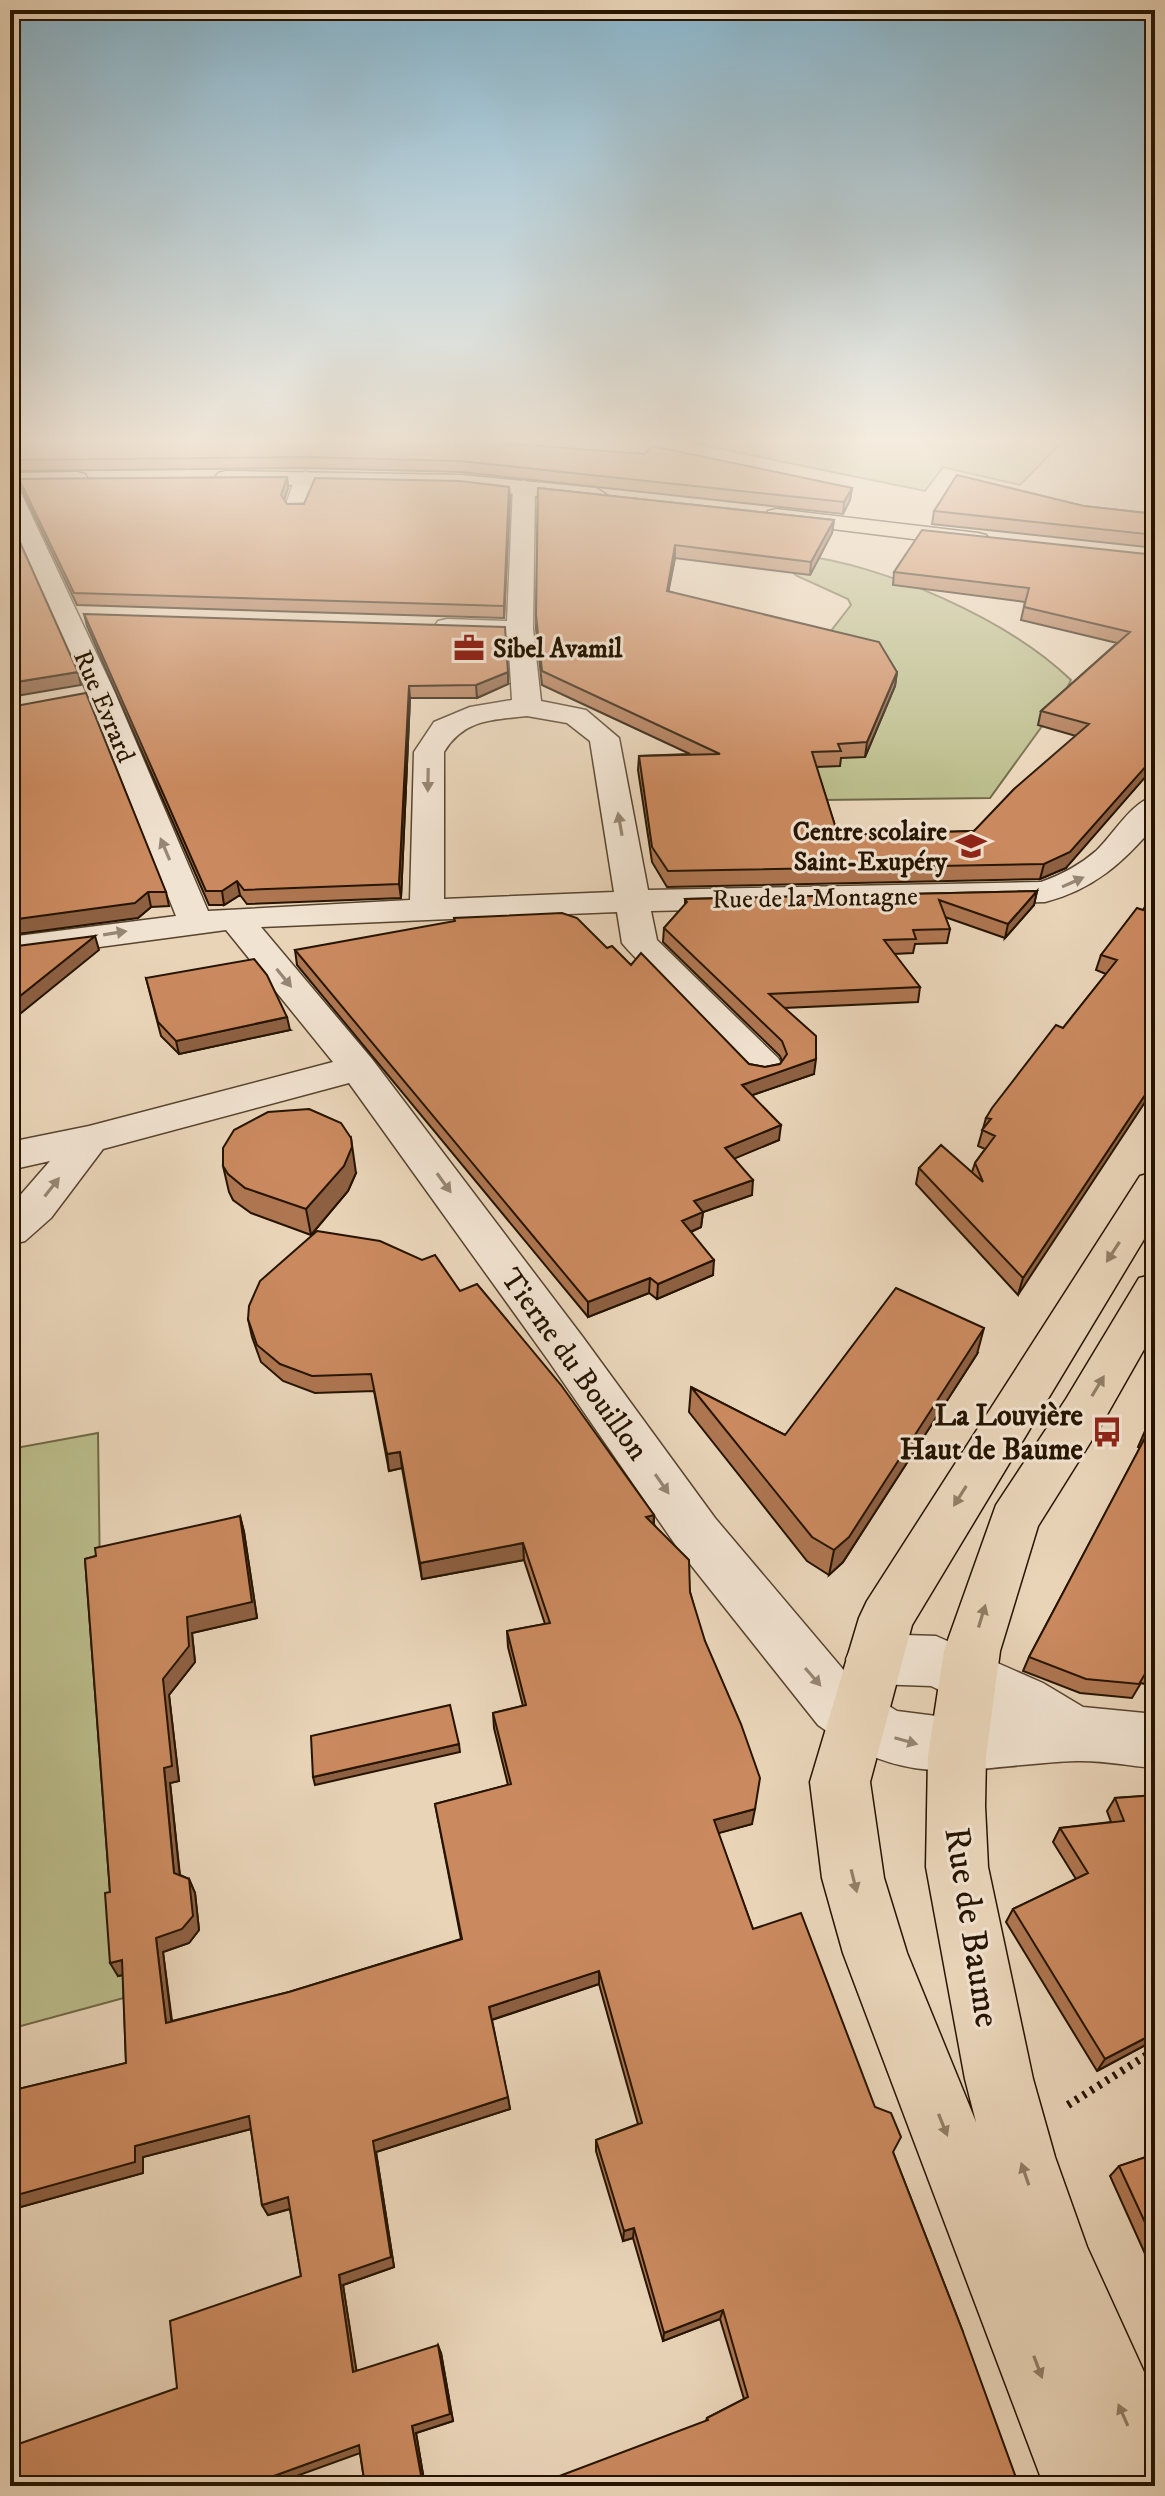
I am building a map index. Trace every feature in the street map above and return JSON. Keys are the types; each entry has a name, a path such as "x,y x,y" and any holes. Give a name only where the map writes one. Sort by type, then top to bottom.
{"main road":[{"path":"1084,2486 875,1953 853,1878 840,1782 886,1618 1028,1385 1155,1186"},
{"name":"Rue de Baume","path":"1155,1290 1083,1413 1014,1520 972,1651 958,1746 955,1806 957,1867 999,2079 1020,2157 1054,2258 1155,2486"}],"street":[{"name":"Rue Evrard","path":"37,553 65,615 86,695 215,919"},
{"path":"522,553 520,629 527,707"},
{"path":"65,615 96,616"},
{"path":"426,626 520,629"},
{"path":"427,910 429,752 444,728 501,709 527,707 576,716 604,738 640,943 764,1067"},
{"name":"Rue de la Montagne","path":"10,948 215,919 633,901 1045,892 1081,879 1098,869 1155,805"},
{"name":"Tierne du Bouillon","path":"215,919 358,1068 565,1348 697,1534 838,1706 857,1723 926,1746 958,1746 998,1739 1026,1740 1076,1734"},
{"path":"16,1154 89,1139 358,1068"},
{"path":"10,1230 36,1208 89,1139"},
{"path":"874,1659 936,1661 968,1679 1023,1702 1076,1734 1155,1741"}],"path":[{"path":"1020,2157 1034,2133 1053,2115 1155,2050"}],"green space":[{"path":"798,555 868,570 943,598 1014,636 1071,680 1061,700 990,798 823,800 799,774 824,640 851,605 848,599 797,576 787,568"},
{"path":"98,1433 100,1580 131,1996 10,2029 10,1449"}],"building":[{"path":"10,553 25,553 78,672 10,683"},
{"path":"55,553 506,553 504,606 74,593"},
{"path":"537,553 674,553 667,591 879,642 897,672 867,742 838,744 841,751 812,752 838,835 974,831 1014,789 1089,724 1041,711 1130,632 1024,607 1029,588 894,572 906,553 1155,555 1155,756 1070,852 1044,864 668,871 652,847 639,756 720,754 542,671 536,615"},
{"path":"743,553 816,553 811,562"},
{"path":"84,614 505,627 508,672 476,685 409,686 399,884 244,890 237,881 222,891 206,891"},
{"path":"86,693 166,892 148,892 135,903 10,920 10,707"},
{"path":"1155,890 1155,1080 1023,1278 919,1168 941,1145 983,1182 975,1163 995,1136 982,1130 991,1119 986,1118 1056,1025 1063,1028 1117,960 1101,955 1137,908 1143,910"},
{"path":"1037,891 1008,924 939,900 950,929 913,930 916,939 884,940 920,987 769,994 816,1036 816,1059 742,1085 781,1125 725,1148 753,1180 694,1201 703,1212 682,1221 714,1260 658,1284 650,1278 588,1302 295,950 455,921 454,918 562,913 577,918 607,948 612,946 631,965 641,953 749,1064 765,1067 780,1064 787,1054 782,1041 664,928 687,902 685,899"},
{"path":"95,936 10,1004 10,947"},
{"path":"254,959 267,975 287,1017 176,1041 158,1022 146,978"},
{"path":"309,1109 341,1123 351,1138 352,1147 344,1166 306,1209 245,1188 228,1174 223,1166 223,1148 234,1130 268,1112"},
{"path":"317,1231 380,1241 422,1260 435,1255 460,1291 477,1284 561,1385 654,1515 646,1517 689,1560 690,1592 705,1641 741,1724 760,1778 755,1809 714,1820 753,1929 801,1913 875,2107 891,2113 901,2137 893,2152 1019,2486 533,2486 708,2420 748,2397 723,2310 664,2333 634,2228 624,2231 596,2140 642,2123 599,1971 489,2007 508,2097 373,2141 391,2257 339,2275 353,2372 438,2345 450,2414 412,2426 423,2486 365,2486 359,2445 246,2486 10,2486 10,2447 177,2388 170,2321 301,2276 288,2197 262,2205 249,2116 135,2146 135,2162 10,2197 10,2091 126,2063 122,1960 110,1963 105,1893 110,1892 85,1559 96,1556 95,1548 240,1516 252,1602 187,1617 189,1646 163,1679 172,1766 164,1768 174,1873 189,1879 193,1916 182,1929 156,1938 166,2023 289,1992 462,1939 435,1804 511,1784 493,1713 526,1705 507,1631 550,1623 523,1543 420,1563 400,1452 387,1454 371,1374 312,1376 280,1364 257,1345 248,1319 249,1306 260,1281"},
{"path":"896,1288 984,1328 849,1537 834,1550 812,1537 691,1387 785,1435"},
{"path":"1155,1413 1155,1670 1148,1669 1139,1684 1086,1679 1029,1657 1147,1434 1145,1431"},
{"path":"450,1705 459,1744 313,1777 311,1736"},
{"path":"1155,1795 1155,2033 1105,2059 1013,1909 1088,1873 1060,1828 1124,1821 1115,1798"},
{"path":"1155,2154 1155,2244 1119,2166"}],"place":[{"name":"Sibel Avamil","path":"469,648"},
{"name":"Centre scolaire Saint-Exupéry","path":"971,846"},
{"name":"La Louvière Haut de Baume","path":"1107,1432"}]}
